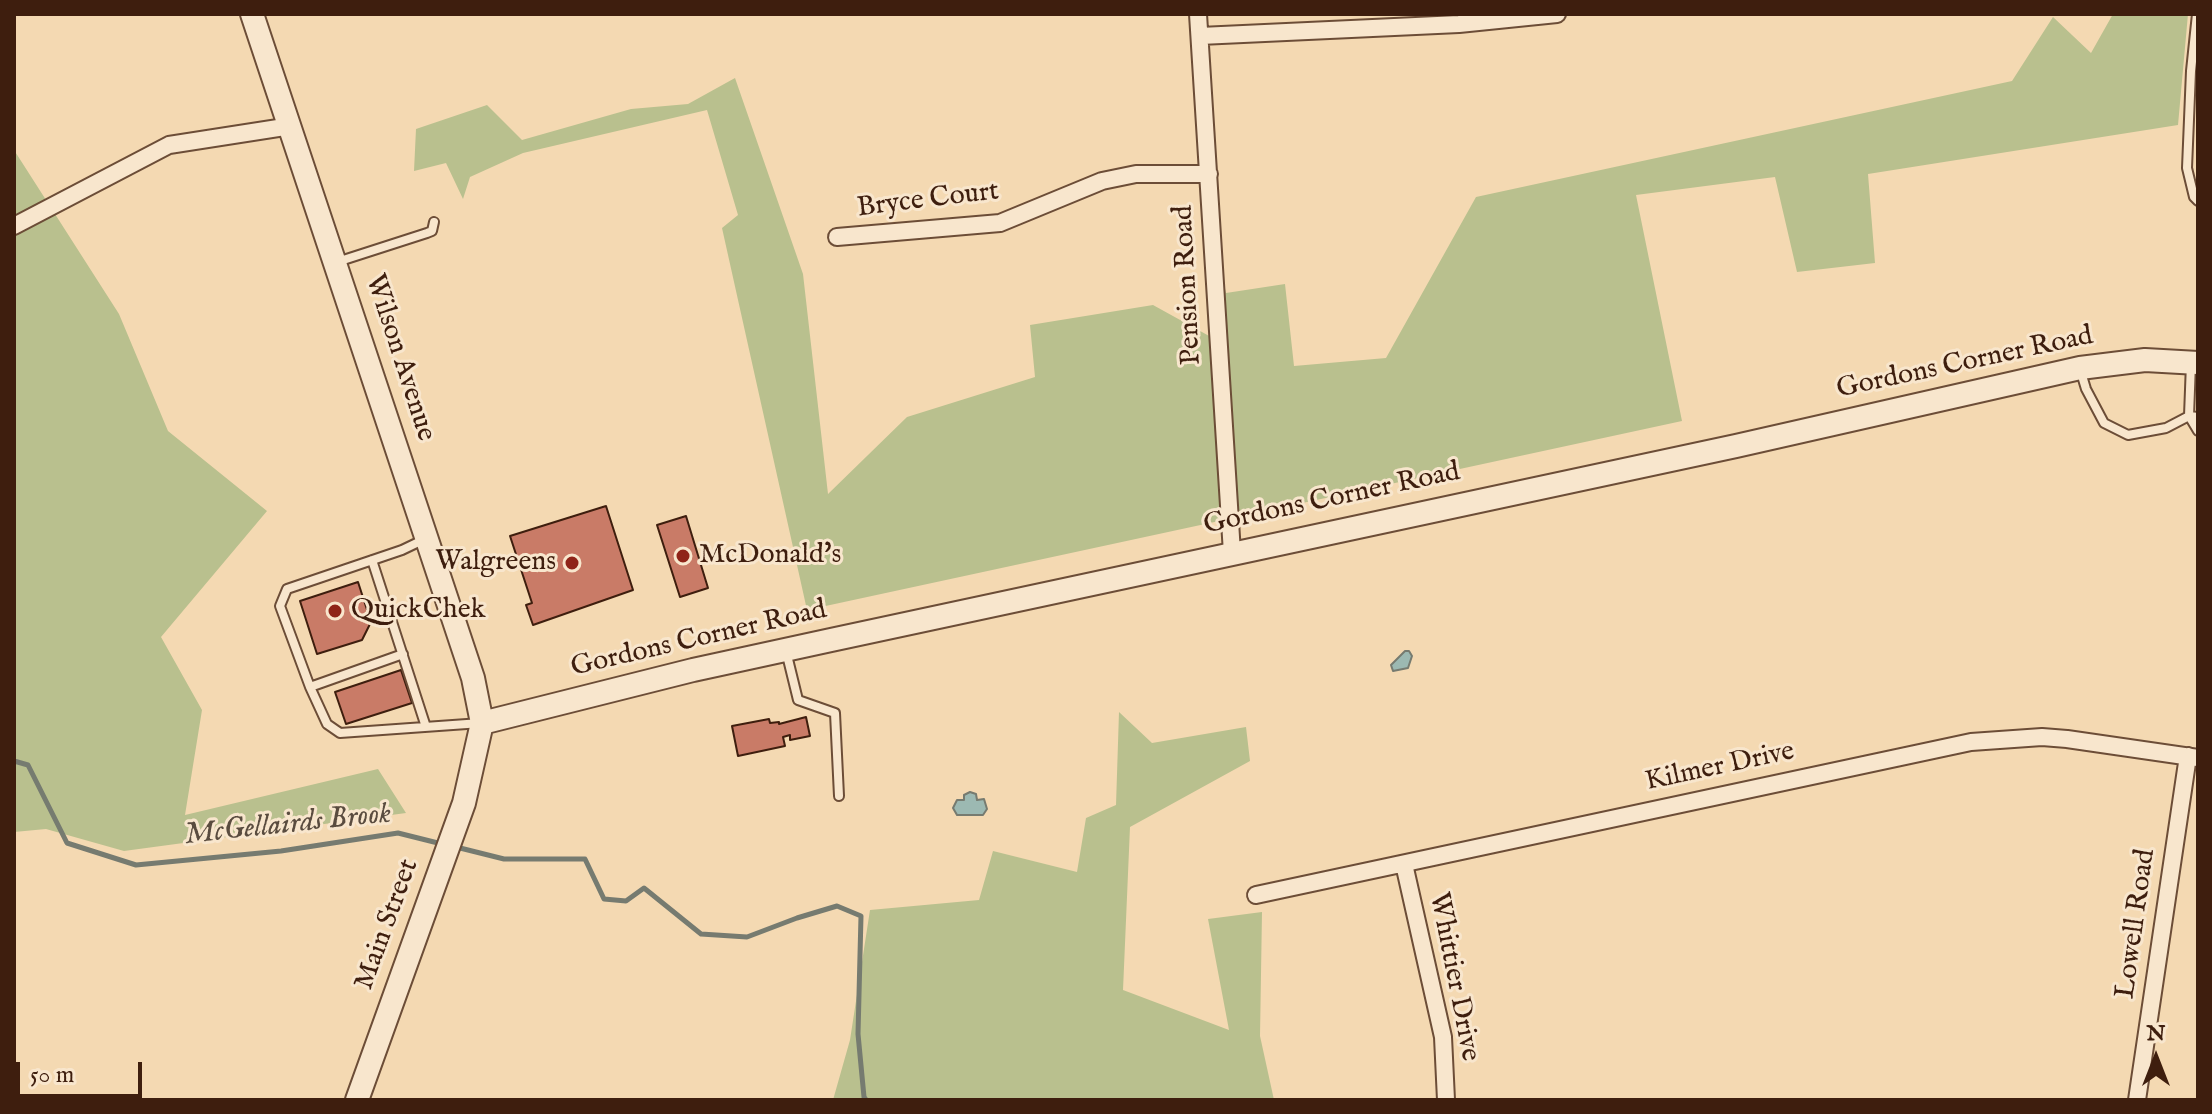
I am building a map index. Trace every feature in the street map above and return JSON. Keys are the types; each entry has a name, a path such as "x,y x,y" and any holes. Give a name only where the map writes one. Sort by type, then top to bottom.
{"street":[{"name":"Wilson Avenue","path":"252,14 473,678 482,723"},
{"name":"Pension Road","path":"1198,14 1232,553"},
{"path":"1200,36 1459,24 1557,14"},
{"path":"14,226 169,145 291,126"},
{"name":"Bryce Court","path":"837,237 1000,223 1102,181 1136,174 1209,174"},
{"name":"Gordons Corner Road","path":"482,723 786,650 2080,368 2145,360 2194,362"},
{"name":"Main Street","path":"357,1100 458,820 482,723"},
{"name":"Kilmer Drive","path":"1256,895 1971,742 2042,737 2193,757"},
{"name":"Lowell Road","path":"2137,1100 2193,757"},
{"name":"Whittier Drive","path":"1404,864 1443,1037 1446,1100"}],"lane":[{"path":"2197,14 2187,168 2194,197 2198,201"},
{"path":"336,262 432,231 434,222"},
{"path":"2194,362 2194,417 2198,431"},
{"path":"2080,368 2086,389 2104,423 2128,435 2166,428 2194,417"},
{"path":"426,538 287,589 280,606 327,724 340,733 482,723"},
{"path":"372,560 426,727"},
{"path":"786,650 798,700 835,713 839,796"},
{"path":"310,687 403,654"}],"green space":[{"path":"2113,14 2188,14 2178,125 1868,174 1875,263 1797,272 1775,177 1636,195 1682,421 807,610 722,228 738,215 707,110 523,153 470,177 463,199 446,163 414,171 416,129 487,105 522,140 631,109 688,104 735,78 803,274 828,494 907,417 1035,377 1030,325 1153,305 1220,342 1220,267 1226,293 1285,284 1294,366 1386,358 1476,197 2012,81 2053,17 2091,53"},
{"path":"14,150 119,314 168,431 267,511 161,637 202,710 185,815 378,769 406,813 124,851 46,829 14,832"},
{"path":"1119,712 1152,743 1246,727 1250,761 1130,827 1123,990 1229,1030 1208,919 1262,912 1260,1036 1274,1100 833,1100 850,1040 870,910 979,900 993,851 1077,872 1086,818 1116,805"}],"water":[{"path":"1405,651 1412,656 1408,668 1393,671 1391,665"},
{"path":"970,792 976,794 977,800 984,799 987,809 983,815 957,815 953,808 957,800 964,800 964,795"}],"building":[{"name":"Walgreens","path":"606,506 633,590 533,625 526,605 532,603 510,536"},
{"name":"McDonald's","path":"686,516 708,588 680,597 657,525"},
{"name":"QuickChek","path":"358,582 371,622 362,640 317,654 300,601"},
{"name":"QuickChek","path":"401,670 412,703 346,724 335,692"},
{"path":"806,717 810,736 790,740 790,735 783,737 785,746 738,756 732,726 769,719 770,723 779,724"}],"waterway":[{"name":"McGellairds Brook","path":"14,761 28,765 67,843 136,865 281,851 398,833 442,844"},
{"name":"McGellairds Brook","path":"456,847 504,859 585,859 604,899 626,901 644,888 701,934 747,937 837,906 861,916 858,1034 866,1100"}],"place":[{"name":"McDonald's","path":"683,556"},
{"name":"Walgreens","path":"572,563"},
{"name":"QuickChek","path":"335,611"}]}
